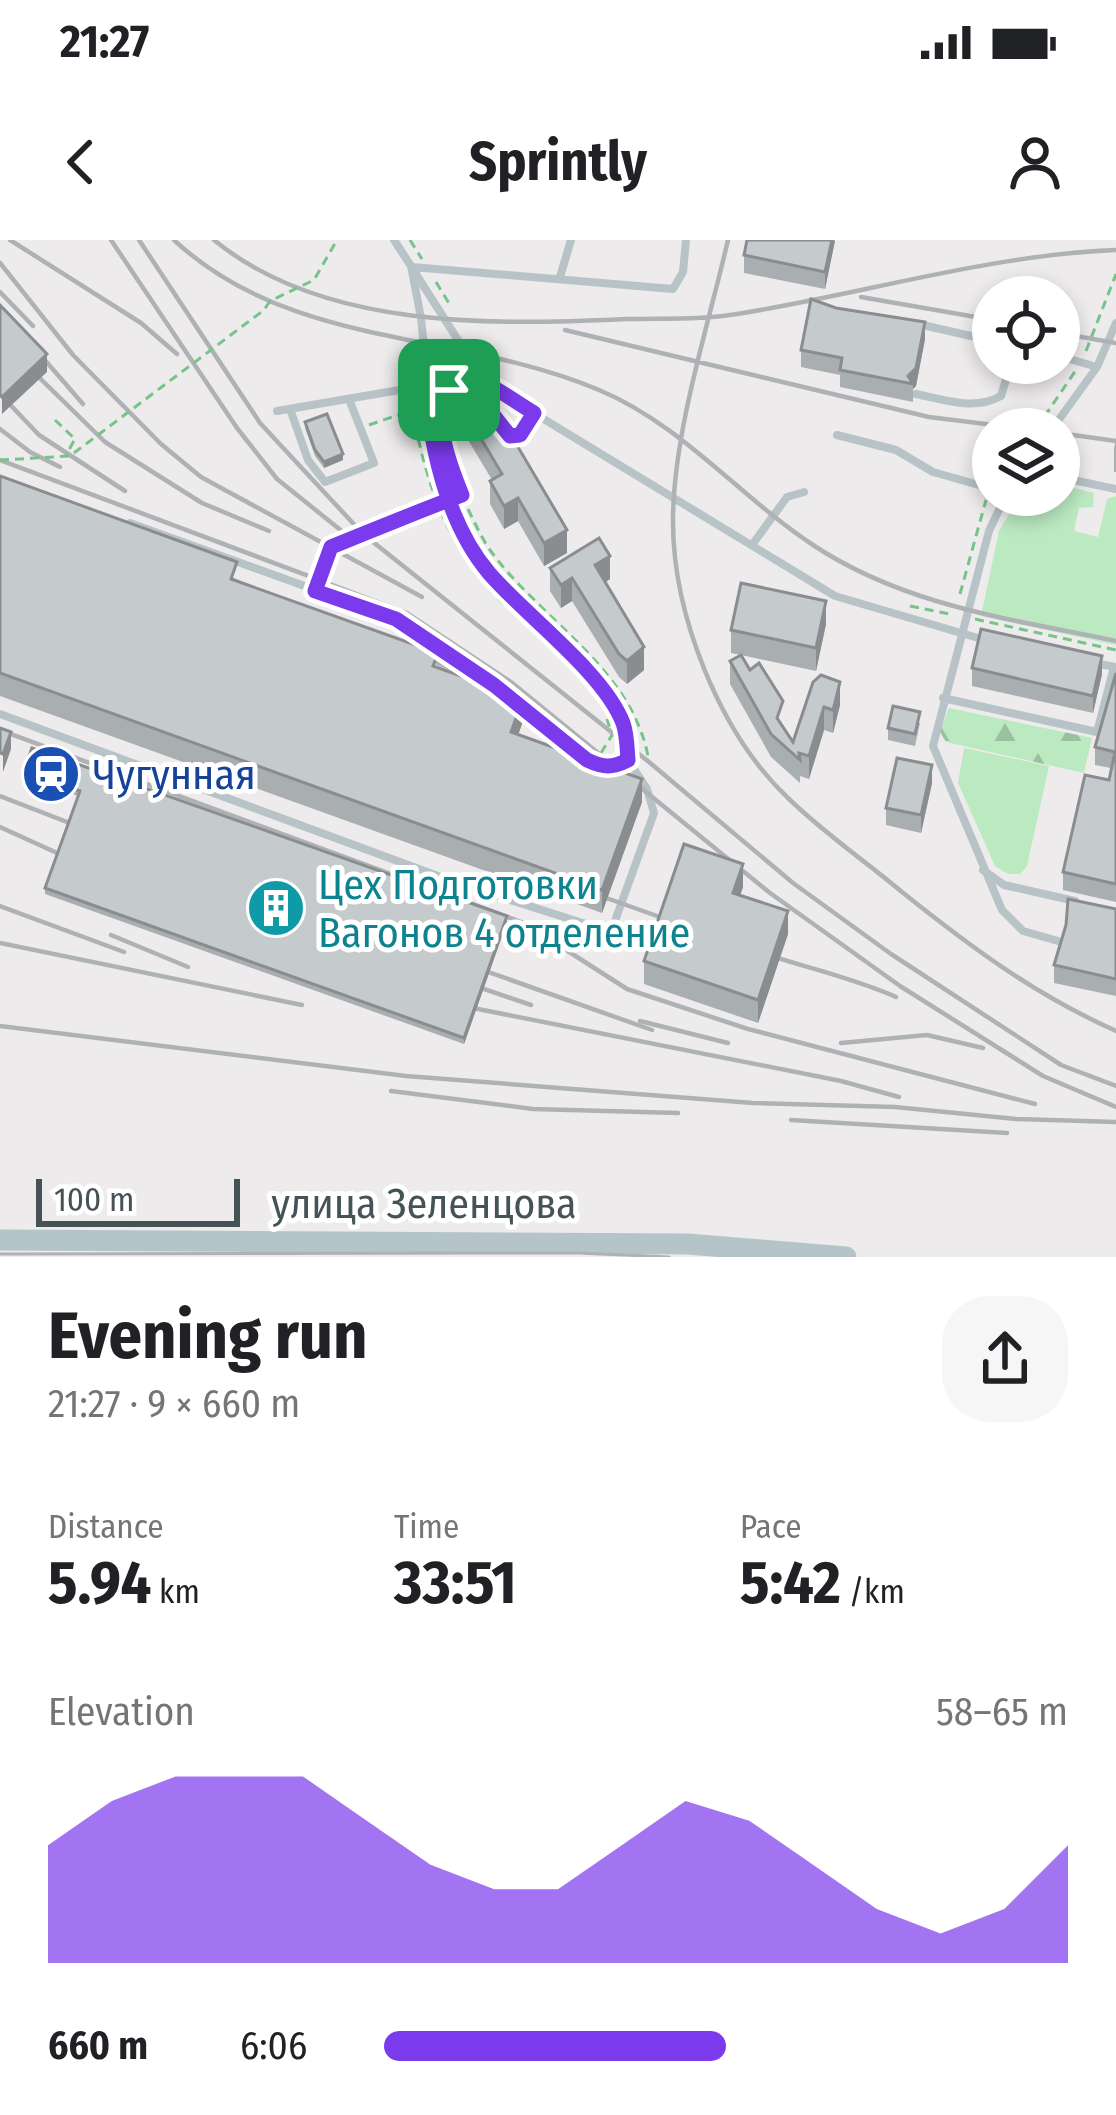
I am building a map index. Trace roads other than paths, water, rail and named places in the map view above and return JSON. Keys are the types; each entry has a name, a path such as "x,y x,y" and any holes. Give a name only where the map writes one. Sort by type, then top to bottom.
{"main road":[{"name":"улица Зеленцова","path":"0,1240 87,1248 710,1251 846,1257"}],"lane":[{"path":"394,240 486,384"},
{"path":"560,277 571,240"},
{"path":"411,266 673,289 683,272 686,240"},
{"path":"0,715 457,883 610,932 653,813 647,789 628,760 624,726 610,697 487,570 450,499 435,455 411,266"},
{"path":"904,321 972,336"},
{"path":"1067,408 1097,367 1116,323"},
{"path":"1080,362 1097,367"},
{"path":"277,411 467,375 836,596 1005,644"},
{"path":"916,394 988,404 1000,396 1004,384"},
{"path":"290,409 308,460 325,482 374,464 349,398"},
{"path":"837,435 896,450 933,472 972,480"},
{"path":"1080,481 1116,489"},
{"path":"752,545 787,497 804,492"},
{"path":"995,516 943,698 934,746 1002,910 1023,931 1058,940"},
{"path":"122,520 396,619 494,685 587,760 603,768 628,760"},
{"path":"943,698 1097,732 1115,667 1092,662"},
{"path":"982,868 1004,885 1094,905"}],"tram line":[{"path":"0,1254 669,1257"}],"railway":[{"path":"10,240 141,323 177,354"},
{"path":"111,240 237,428 277,479 343,532"},
{"path":"139,240 260,423 363,534 793,883 891,954 1061,1065 1116,1086"},
{"path":"174,240 220,276 270,301 323,320 545,371 629,404 813,545 884,583 960,608 1116,641"},
{"path":"214,240 258,269 306,291 358,306 412,316 521,322 723,316 1020,259 1116,250"},
{"path":"728,240 686,414 673,518 681,593 704,669 721,706 764,772 830,835 1005,969 1116,1031"},
{"path":"0,263 73,355 161,444 201,477 422,597"},
{"path":"0,292 33,326"},
{"path":"861,297 972,316"},
{"path":"565,330 929,417 972,422"},
{"path":"24,336 83,404"},
{"path":"1080,337 1116,343"},
{"path":"0,339 105,442 202,503 269,531"},
{"path":"0,394 39,435 125,491"},
{"path":"0,429 60,467"},
{"path":"1080,436 1116,441"},
{"path":"0,460 407,613 511,682 770,893 900,986 1043,1076 1116,1107"},
{"path":"405,650 500,688"},
{"path":"0,730 524,923 627,989 748,1029 1035,1104"},
{"path":"0,796 98,834"},
{"path":"0,827 88,867"},
{"path":"578,888 691,928"},
{"path":"0,906 124,952"},
{"path":"111,935 188,967"},
{"path":"0,943 302,1005"},
{"path":"748,948 896,997"},
{"path":"460,962 652,1030"},
{"path":"452,978 531,1005"},
{"path":"442,997 473,1008 841,1081 899,1097"},
{"path":"640,1021 728,1043"},
{"path":"0,1026 406,1076 753,1103 1116,1122"},
{"path":"841,1043 927,1035 983,1048"},
{"path":"391,1091 533,1109 678,1113"},
{"path":"791,1120 1007,1133"}],"place":[{"name":"Чугунная","path":"51,774"},
{"name":"Цех Подготовки Вагонов 4 отделение","path":"276,908"}]}
